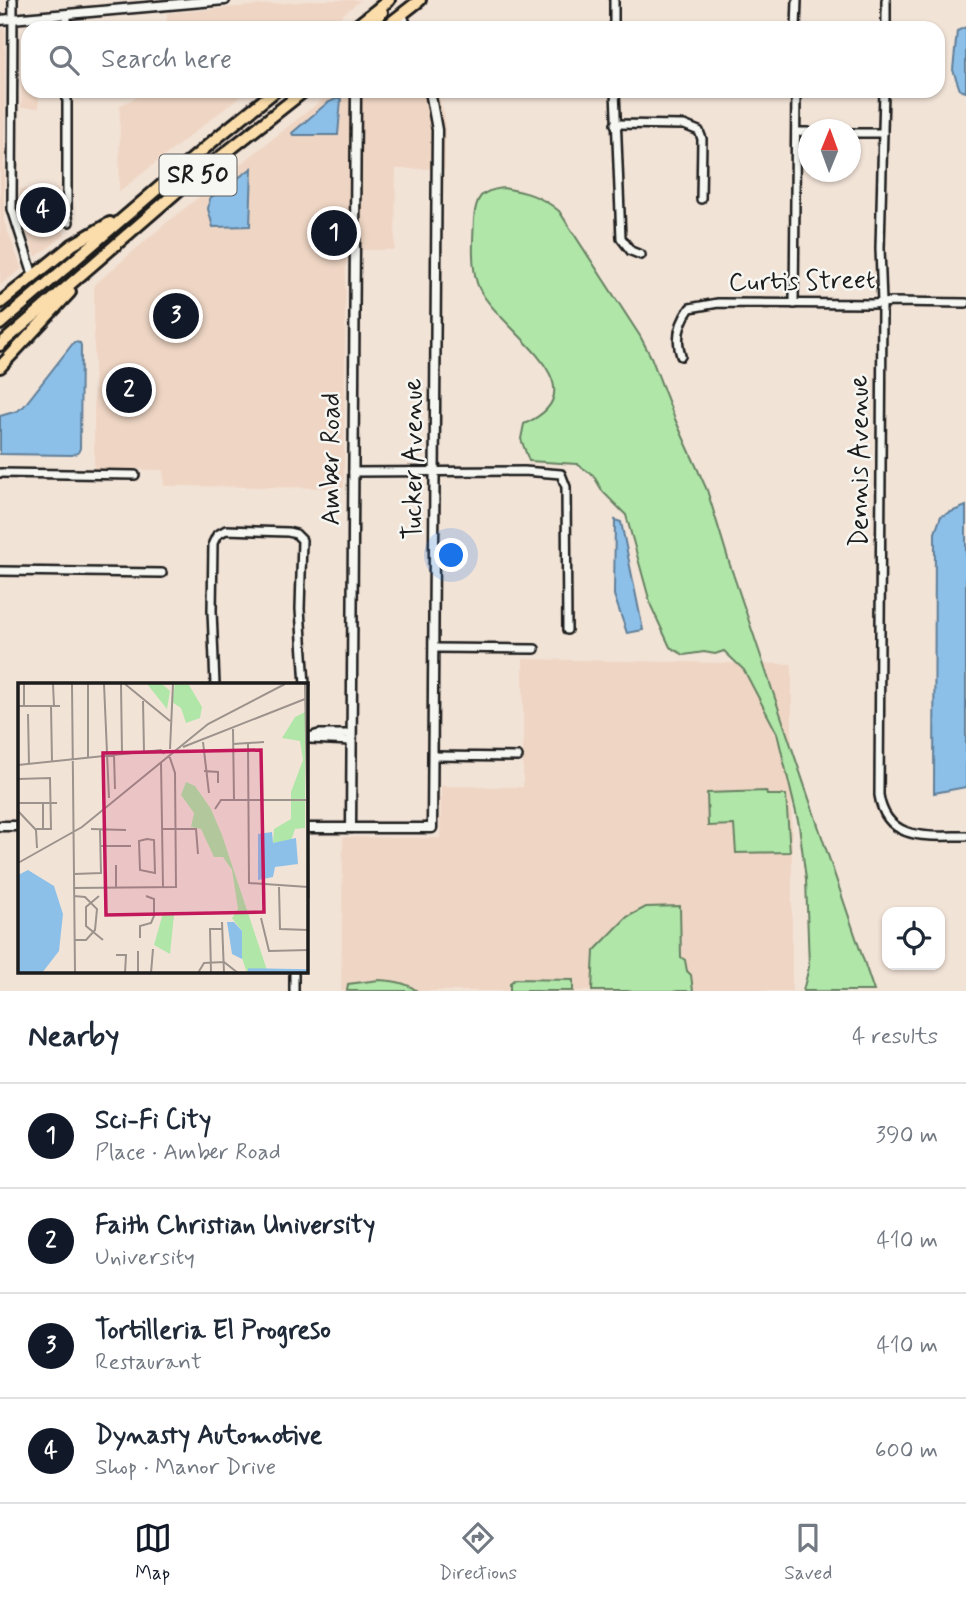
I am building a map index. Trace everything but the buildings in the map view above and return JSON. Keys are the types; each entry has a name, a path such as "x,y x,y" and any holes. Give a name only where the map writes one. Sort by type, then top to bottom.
{"highway":[{"path":"360,21 373,6 391,0"},
{"path":"374,21 391,0"},
{"path":"393,21 420,0"},
{"name":"SR 50","path":"0,324 266,98"},
{"path":"267,120 268,112 284,98"},
{"name":"SR 50","path":"0,345 180,190 295,98"},
{"path":"180,190 191,171 219,136"},
{"path":"0,303 72,245 131,212"},
{"path":"0,367 49,317 95,264"}],"street":[{"path":"13,0 12,209 33,275"},
{"path":"0,20 67,14 116,5 225,0"},
{"path":"614,0 614,21"},
{"path":"796,21 797,0"},
{"path":"886,0 886,21"},
{"path":"67,14 67,21"},
{"path":"402,14 404,21"},
{"path":"67,98 69,222"},
{"name":"Amber Road","path":"351,828 356,98"},
{"name":"Tucker Avenue","path":"351,828 432,828 437,130 430,98"},
{"path":"615,98 621,238 631,251 641,255"},
{"path":"794,304 796,98"},
{"name":"Dennis Avenue","path":"884,98 880,248 882,303 879,794 881,810 894,827 921,835 966,836"},
{"path":"615,124 684,125 699,131 702,139 701,199"},
{"path":"861,133 883,133"},
{"name":"Curtis Street","path":"681,356 678,348 679,329 690,308 718,303 966,303"},
{"path":"353,472 561,474 566,487 567,630"},
{"path":"0,473 135,475"},
{"path":"215,683 212,593 214,543 217,535 226,530 288,532 296,534 302,540 300,609 305,683"},
{"path":"0,571 162,573"},
{"path":"434,648 535,649"},
{"path":"308,739 351,738"},
{"path":"433,757 518,757"},
{"path":"0,826 18,826"},
{"path":"308,828 351,828"}],"shaded area":[{"path":"320,0 361,0 335,21 166,21 167,13"},
{"path":"0,29 5,29 4,221 22,269 0,285"},
{"path":"21,98 39,98 39,108 21,108"},
{"path":"136,98 238,98 119,192 120,105"},
{"path":"324,98 439,98 445,116 445,169 396,169 395,250 346,250 344,488 164,486 163,470 94,469 94,285 166,223"},
{"path":"20,189 58,189 58,216 65,235 36,257 20,215"},
{"path":"523,659 792,664 792,991 341,991 343,837 440,838 441,786 523,787"}],"green space":[{"path":"503,188 533,195 559,211 651,357 707,490 874,991 803,991 809,967 806,879 799,825 777,733 744,670 724,651 684,655 670,647 651,606 626,515 603,492 593,475 577,464 529,461 521,439 524,424 547,409 554,392 550,374 537,355 486,300 477,283 474,268 476,205 485,193"},
{"path":"766,791 767,795 786,795 790,852 736,853 734,825 708,826 707,793"},
{"path":"680,906 681,957 691,975 693,991 592,991 594,951 627,917 646,907"},
{"path":"515,979 573,980 573,991 510,991 510,983"},
{"path":"379,980 404,984 417,991 347,991 348,984"}],"water":[{"path":"966,27 966,92 960,90 953,70 957,31"},
{"path":"341,99 338,135 293,135 292,133 327,103"},
{"path":"252,168 250,226 213,227 208,209 210,198"},
{"path":"74,342 80,343 81,346 78,453 0,454 0,416 24,406"},
{"path":"966,506 966,787 934,793 935,533 941,516"},
{"path":"615,520 621,522 643,630 627,633 614,595"}],"place":[{"name":"Dynasty Automotive","path":"43,210"},
{"name":"Sci-Fi City","path":"334,233"},
{"name":"Tortilleria El Progreso","path":"176,316"},
{"name":"Faith Christian University","path":"129,390"}]}
